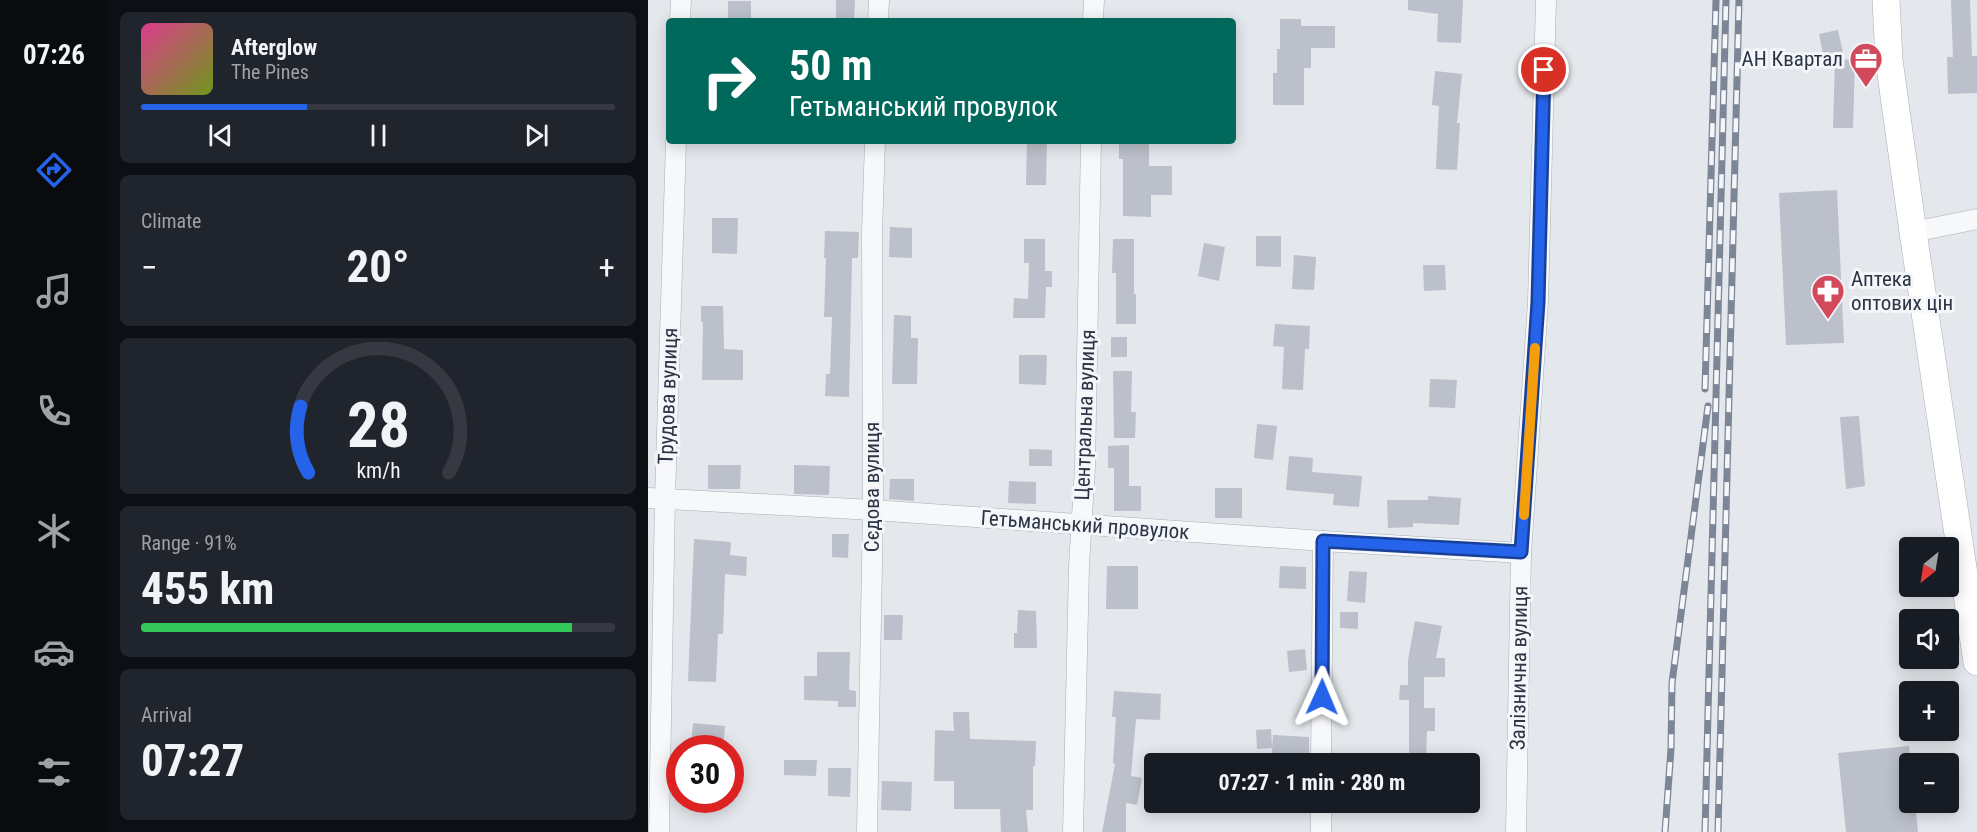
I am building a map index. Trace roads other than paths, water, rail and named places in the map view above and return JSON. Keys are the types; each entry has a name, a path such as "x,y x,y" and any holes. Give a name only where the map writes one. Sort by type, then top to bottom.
{"main road":[{"path":"1886,0 1889,60 1913,232 1970,551 1977,662"}],"street":[{"path":"680,18 681,0"},
{"path":"878,18 879,0"},
{"path":"1093,18 1094,0"},
{"name":"Залізнична вулиця","path":"1516,832 1521,552 1538,302 1546,0"},
{"name":"Трудова вулиця","path":"659,832 657,498 676,144"},
{"name":"Сєдова вулиця","path":"867,832 873,510 875,144"},
{"name":"Центральна вулиця","path":"1072,832 1085,467 1091,144"},
{"path":"1913,232 1977,219"},
{"name":"Гетьманський провулок","path":"657,498 1521,552"},
{"path":"1321,753 1323,541"},
{"path":"1321,813 1321,832"}],"railway":[{"path":"1705,389 1716,0"},
{"path":"1705,832 1726,0"},
{"path":"1718,832 1739,0"},
{"path":"1665,832 1671,749 1672,683 1708,406"}],"place":[{"name":"АН Квартал","path":"1866,88"},
{"name":"Аптека оптових цін","path":"1828,320"}]}
